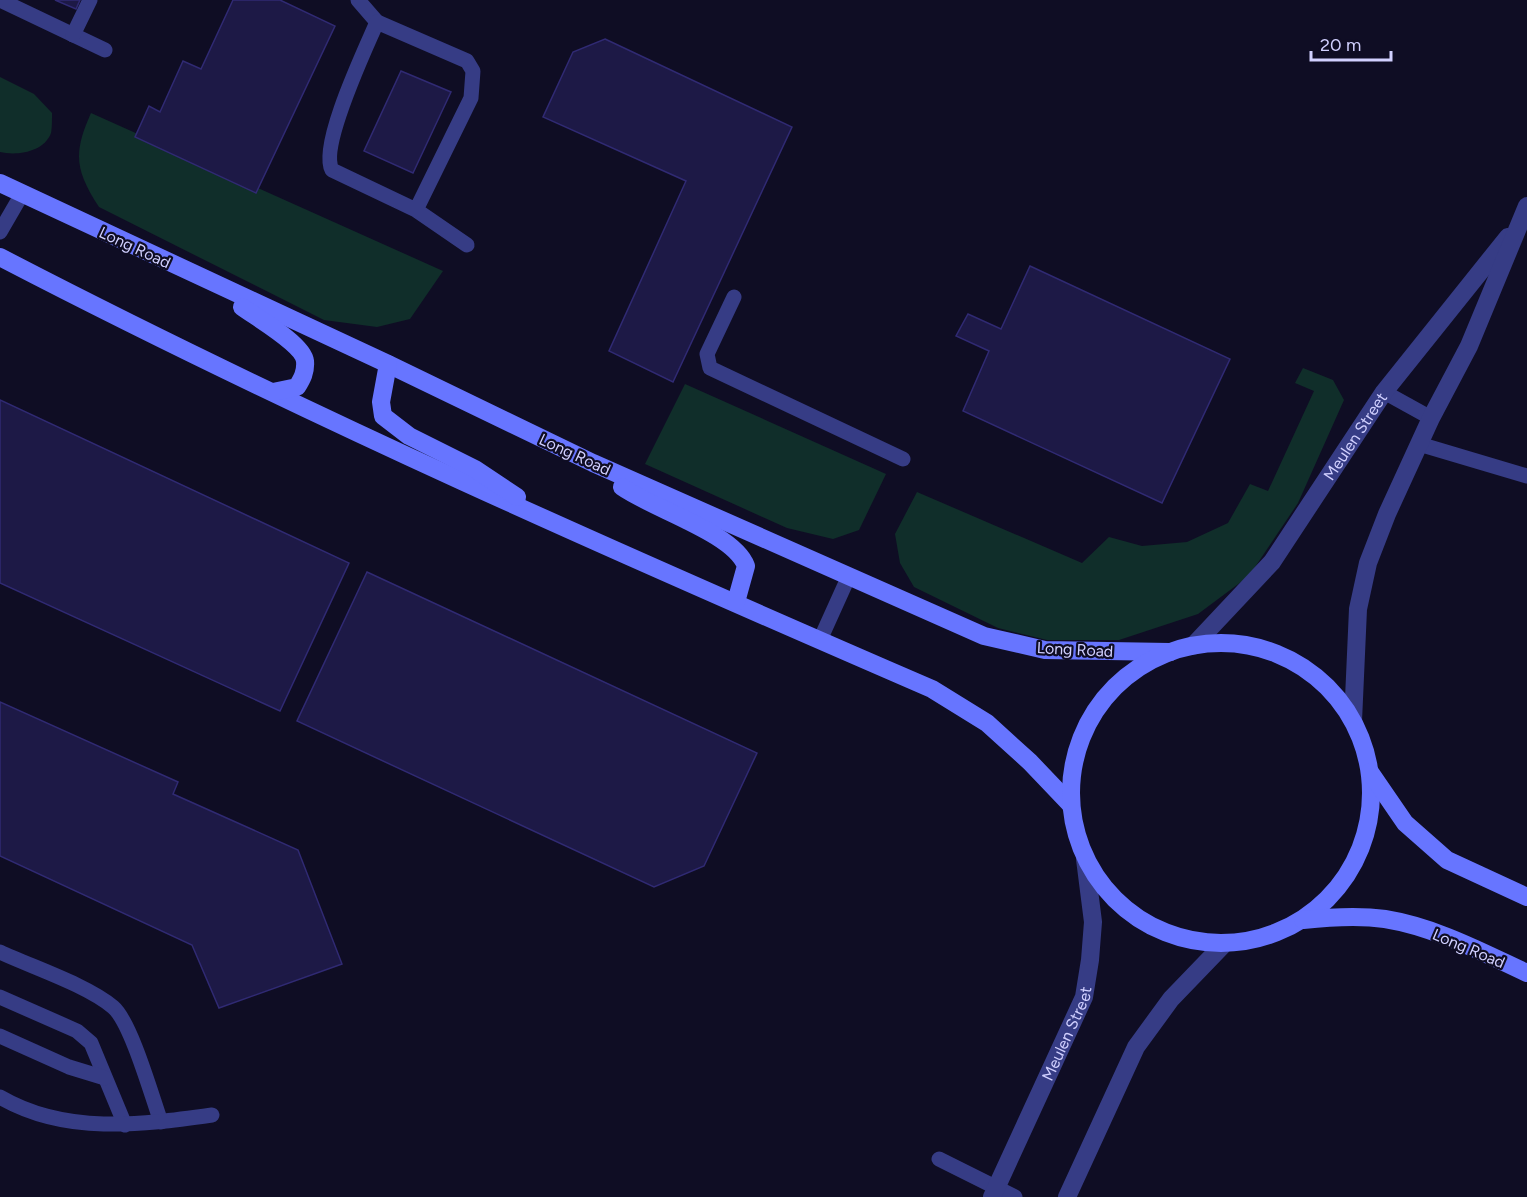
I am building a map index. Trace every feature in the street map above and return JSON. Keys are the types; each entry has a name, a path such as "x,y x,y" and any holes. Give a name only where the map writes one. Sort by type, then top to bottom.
{"street":[{"name":"Long Road","path":"0,183 388,364 592,463 848,578 984,636 1045,650 1170,652"},
{"name":"Meulen Street","path":"1353,721 1357,618 1368,563 1387,513 1431,418 1469,346 1527,206"},
{"name":"Meulen Street","path":"1193,646 1272,562 1299,523 1335,463 1384,392 1517,228"},
{"path":"0,257 138,329 533,513 932,689 987,723 1030,762 1071,805"},
{"path":"206,281 292,343 305,359 304,374 297,387 273,392"},
{"path":"388,364 381,402 383,416 410,436 509,489 533,513"},
{"path":"592,463 624,489 662,511 727,541 736,549 746,566 736,602"},
{"path":"1217,643 1245,646 1285,658 1311,673 1335,695 1353,721 1363,742 1370,772 1371,813 1365,839 1354,864 1341,884 1323,904 1303,920 1279,932 1252,940 1224,944 1197,942 1168,934 1144,923 1120,905 1104,889 1085,859 1077,837 1071,805 1071,777 1076,750 1101,702 1125,677 1144,664 1170,652 1217,643"},
{"path":"1370,772 1405,823 1448,860 1527,897"},
{"name":"Meulen Street","path":"994,1192 1084,997 1093,922 1085,859"},
{"name":"Long Road","path":"1303,920 1346,916 1394,921 1422,928 1467,945 1527,973"},
{"path":"1066,1197 1137,1047 1170,999 1224,944"}],"lane":[{"path":"0,0 105,50"},
{"path":"73,35 90,0"},
{"path":"358,0 377,22 467,61 472,71 471,98 416,210"},
{"path":"377,22 331,137 328,164 332,170 416,210 467,245"},
{"path":"0,232 22,194"},
{"path":"734,297 707,354 710,368 903,459"},
{"path":"1384,392 1431,418"},
{"path":"1419,444 1527,476"},
{"path":"820,640 848,578"},
{"path":"0,952 89,992 114,1007 126,1027 161,1122"},
{"path":"0,996 77,1031 90,1042 125,1125"},
{"path":"0,1036 69,1067 105,1078"},
{"path":"0,1097 53,1117 95,1125 161,1122 212,1115"},
{"path":"939,1159 994,1192 1015,1197"}],"green space":[{"path":"0,77 34,94 52,113 51,133 42,145 22,153 0,152"},
{"path":"91,113 443,271 410,319 377,327 324,320 99,207 85,182 79,161 81,139"},
{"path":"1303,368 1333,380 1344,400 1298,503 1249,576 1198,614 1119,640 1047,640 998,628 914,587 900,563 895,534 917,492 1082,563 1109,537 1142,546 1187,542 1228,523 1250,484 1268,491 1314,391 1295,383"},
{"path":"685,384 886,474 859,530 833,539 787,528 645,464"}],"building":[{"path":"55,0 80,0 76,9"},
{"path":"233,0 280,0 335,26 256,193 135,137 149,106 160,112 183,61 201,69"},
{"path":"605,39 792,127 673,382 609,351 686,181 543,117 573,52"},
{"path":"401,71 451,92 413,173 364,151"},
{"path":"1030,266 1230,359 1162,503 963,411 989,351 956,336 968,314 1001,329"},
{"path":"0,400 349,563 280,711 0,583"},
{"path":"367,572 757,753 704,866 654,887 297,721"},
{"path":"0,702 178,782 173,794 298,850 342,964 219,1008 192,945 0,856"}]}
